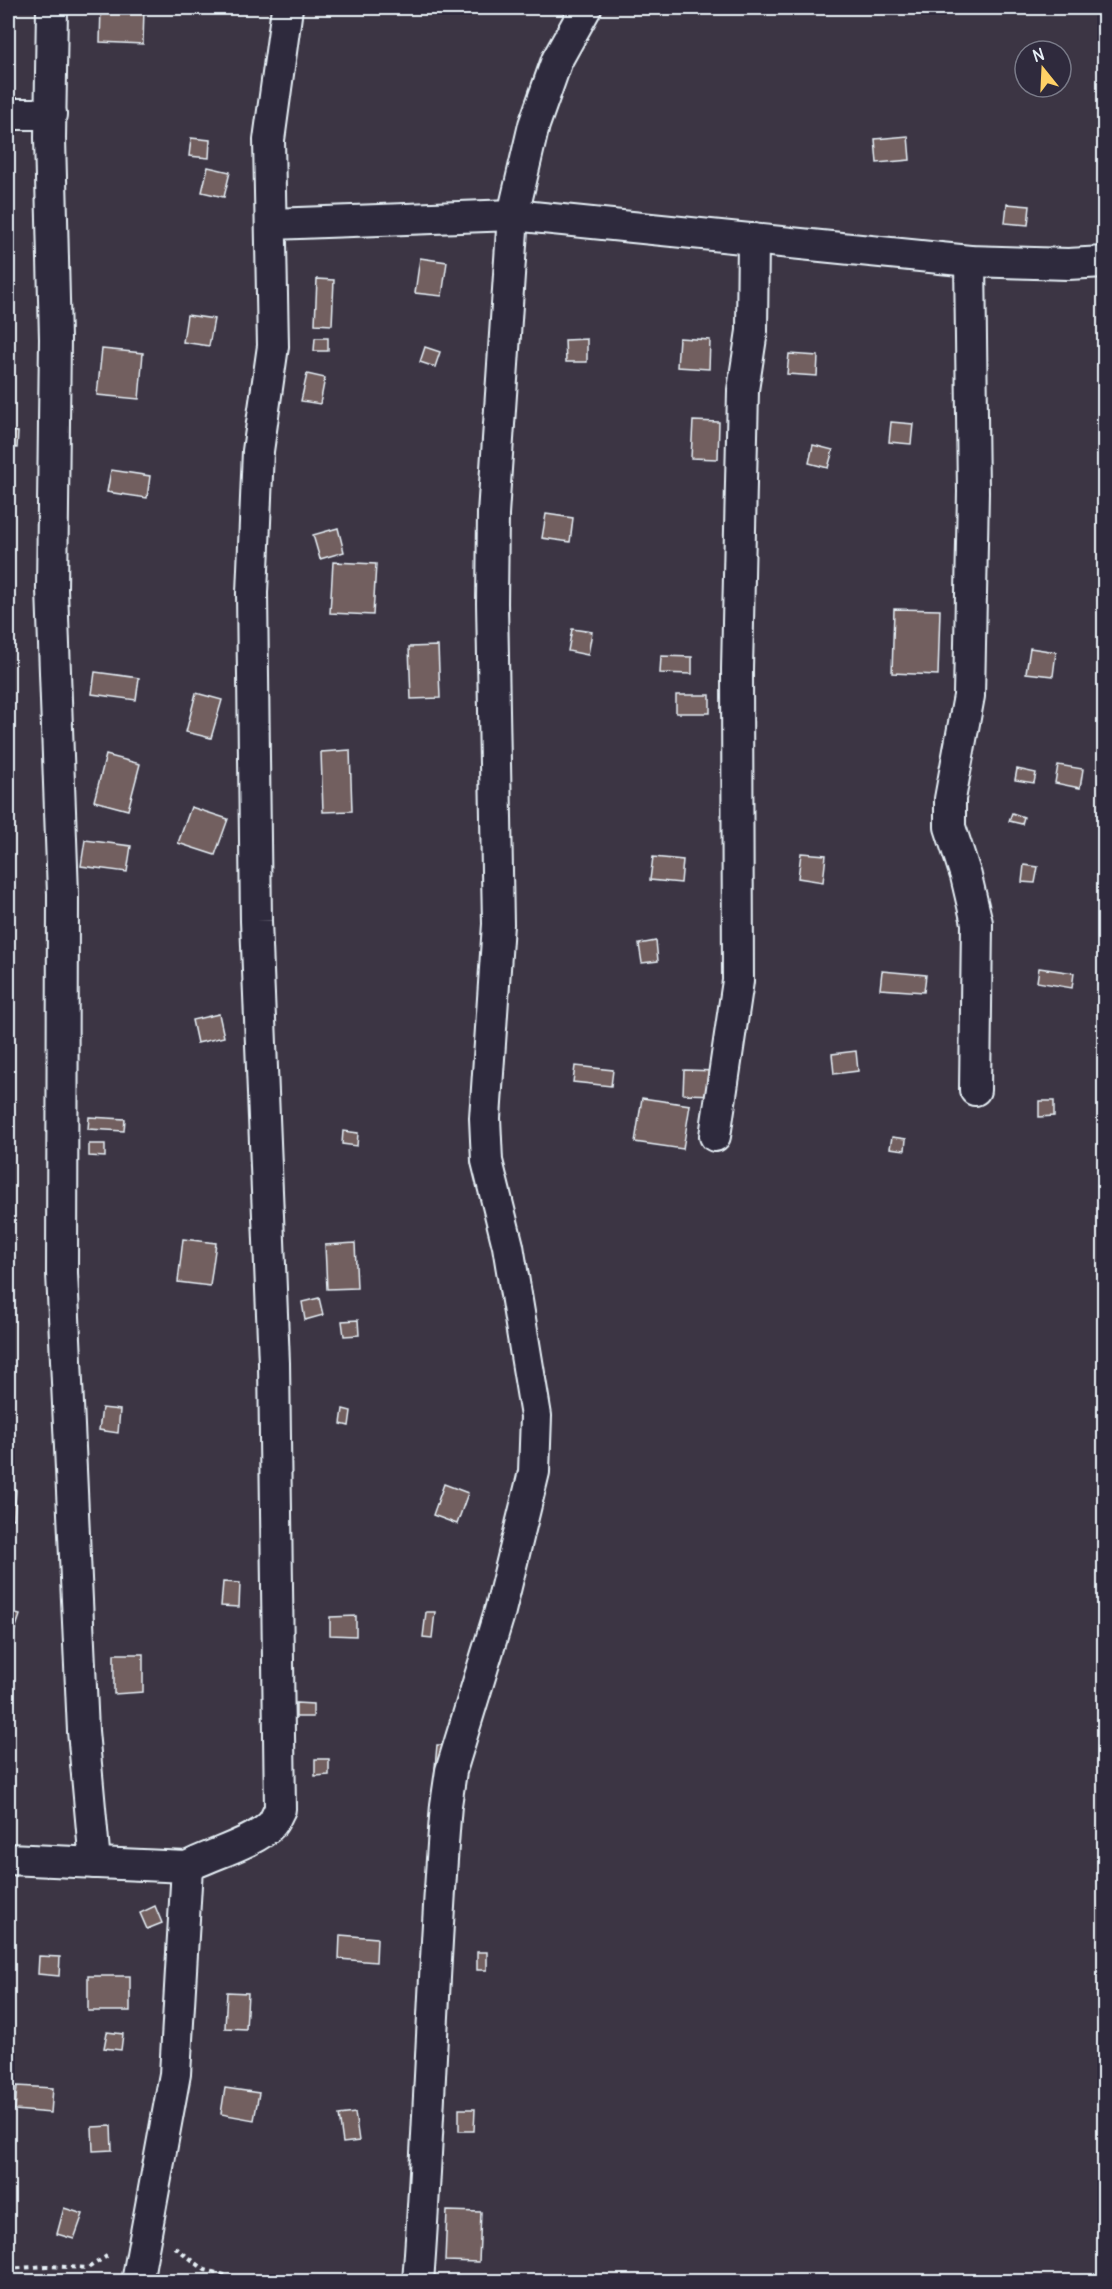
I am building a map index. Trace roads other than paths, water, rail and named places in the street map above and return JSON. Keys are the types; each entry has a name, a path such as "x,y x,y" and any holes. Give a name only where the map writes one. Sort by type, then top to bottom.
{"street":[{"path":"52,8 51,114 55,339 52,589 63,894 62,1273 83,1731 95,1863"},
{"path":"8,1859 187,1867 210,1854 251,1839 271,1826 280,1809 274,1363 256,921 252,612 258,451 273,346 273,224 269,140 287,8"},
{"path":"418,2282 430,2121 432,2027 446,1805 451,1771 500,1611 534,1472 536,1416 508,1246 487,1161 485,1118 498,924 492,603 493,514 513,215 534,125 557,60 586,8"},
{"path":"8,114 51,114"},
{"path":"273,224 513,215 970,261 1104,262"},
{"path":"715,1136 738,981 737,669 743,390 752,331 753,239"},
{"path":"970,261 973,492 969,696 950,799 950,827 966,876 976,923 975,1090"},
{"path":"137,2282 175,2074 187,1867"}]}
